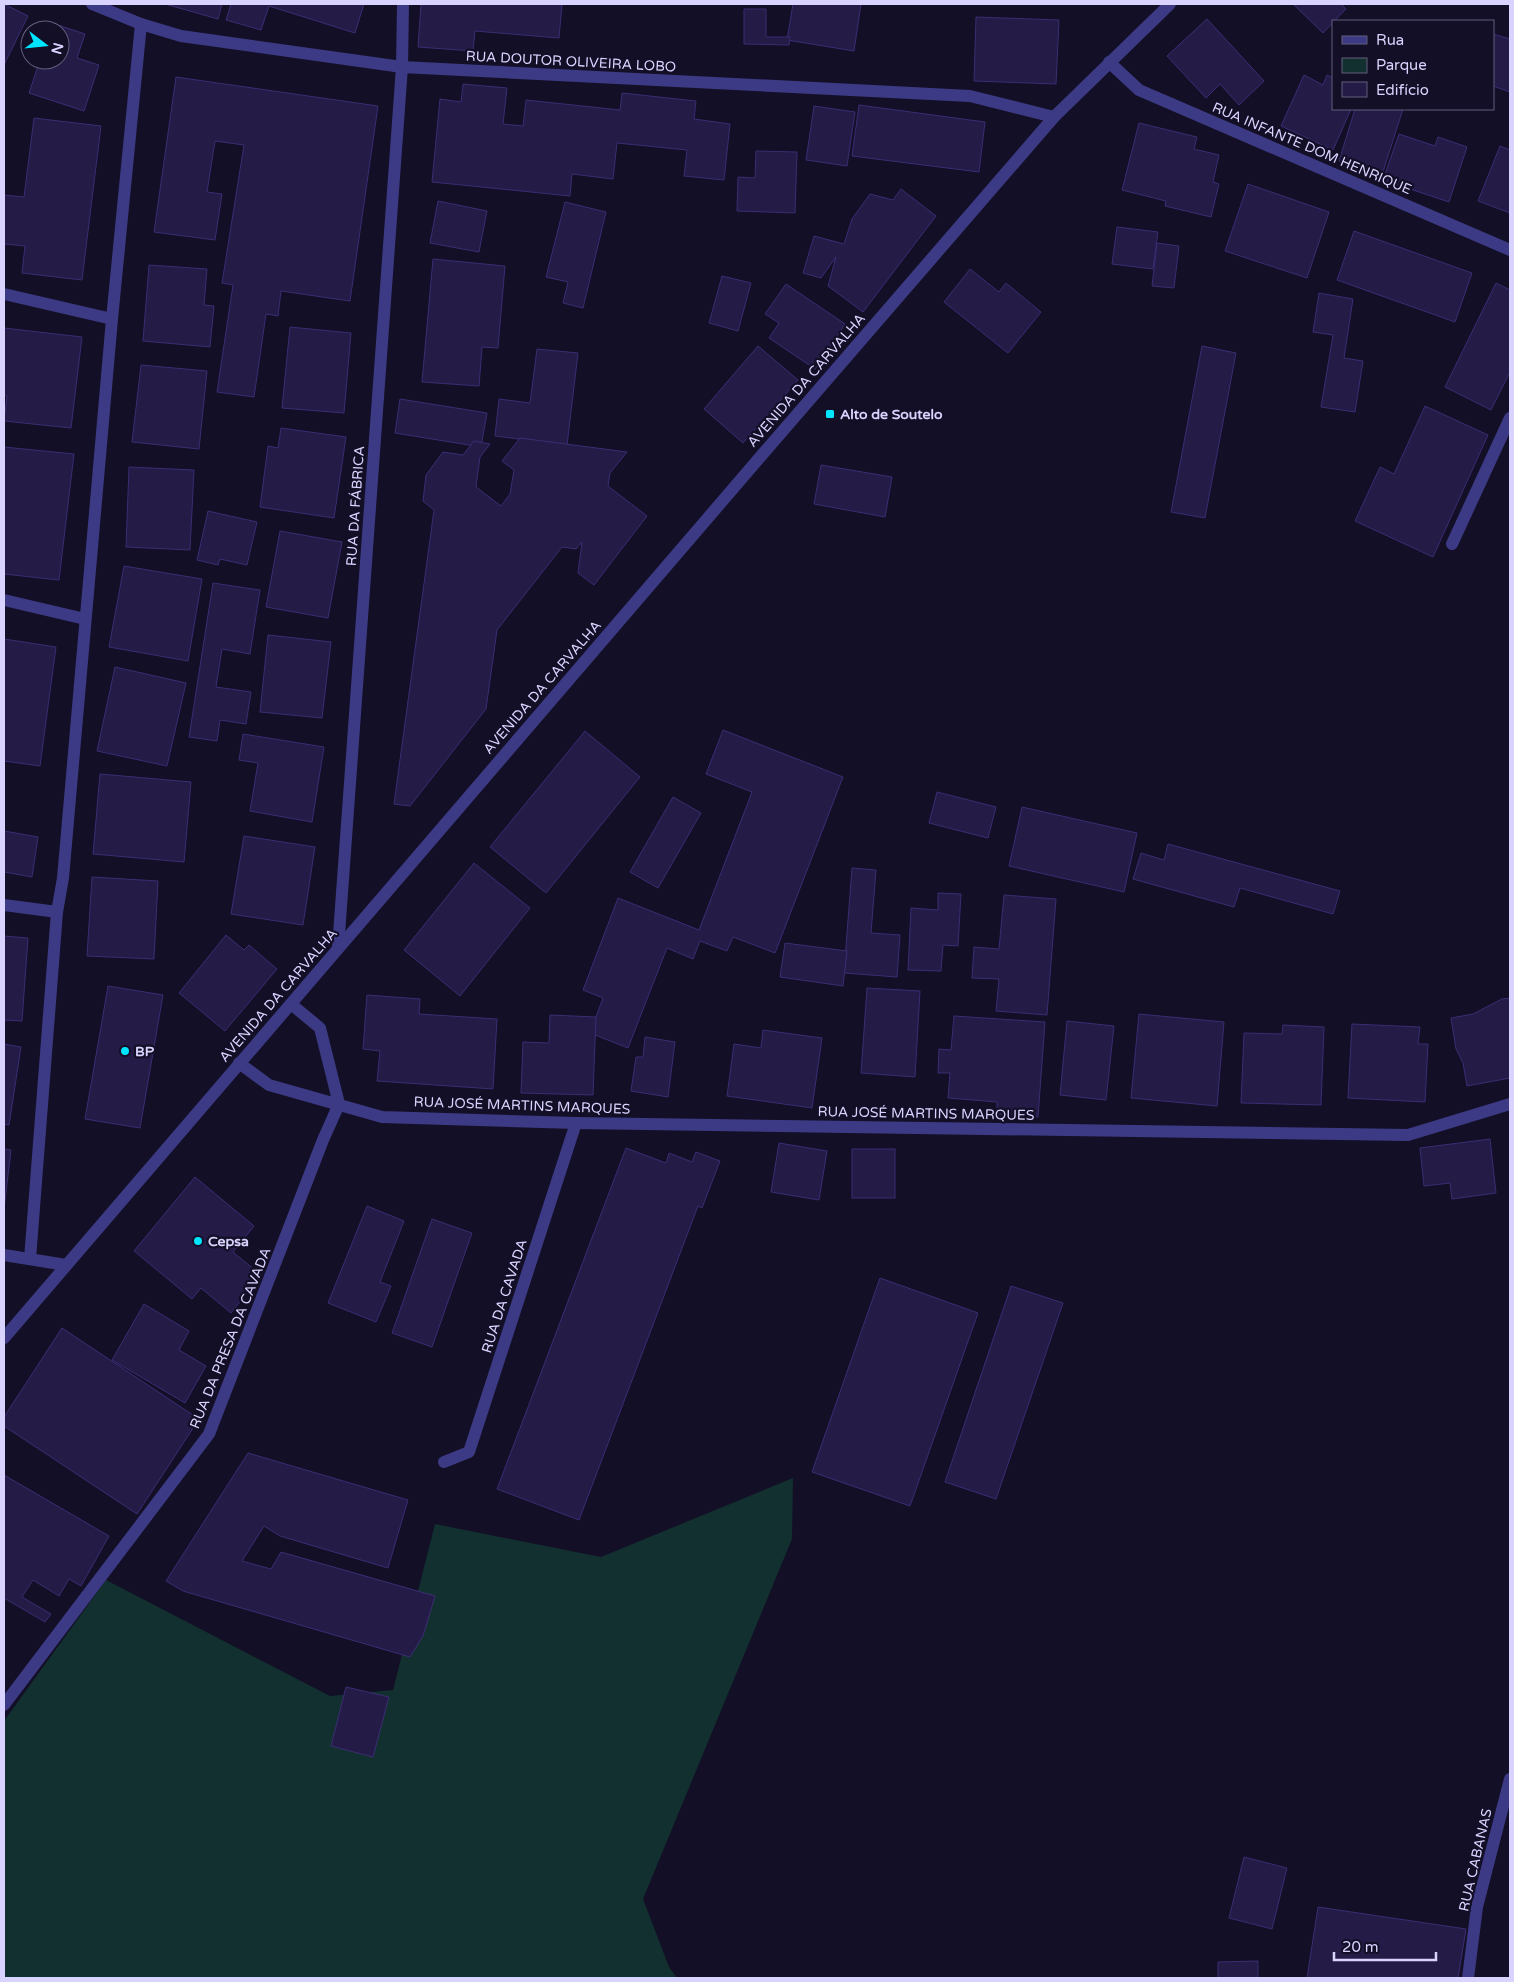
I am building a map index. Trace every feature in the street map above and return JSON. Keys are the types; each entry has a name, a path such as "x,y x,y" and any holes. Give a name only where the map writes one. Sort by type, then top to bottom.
{"street":[{"name":"RUA DOUTOR OLIVEIRA LOBO","path":"92,4 141,24 181,36 402,68 970,96 1054,117"},
{"name":"RUA DA FÁBRICA","path":"338,948 402,68 403,4"},
{"name":"AVENIDA DA CARVALHA","path":"4,1338 1054,117 1170,4"},
{"path":"30,1259 58,912 63,878 112,319 141,24"},
{"name":"RUA INFANTE DOM HENRIQUE","path":"1110,62 1139,90 1510,250"},
{"path":"4,294 112,319"},
{"path":"1452,544 1510,418"},
{"path":"4,600 85,619"},
{"path":"4,905 58,912"},
{"path":"239,1063 269,1085 339,1104 320,1028 291,1004"},
{"name":"RUA JOSÉ MARTINS MARQUES","path":"339,1104 382,1116 576,1123 1408,1135 1510,1104"},
{"name":"RUA DA PRESA DA CAVADA","path":"4,1705 209,1434 323,1140 339,1104"},
{"name":"RUA DA CAVADA","path":"444,1462 469,1452 576,1123"},
{"path":"4,1255 66,1265"},
{"name":"RUA CABANAS","path":"1468,1978 1477,1907 1510,1779"}],"green space":[{"path":"793,1478 792,1539 643,1899 669,1967 677,1978 4,1978 4,1721 106,1580 330,1696 393,1690 435,1524 601,1557"}],"building":[{"path":"4,4 28,16 26,20 20,20 20,32 4,65"},
{"path":"165,4 222,4 218,19"},
{"path":"231,4 364,4 355,33 269,6 261,30 226,20"},
{"path":"421,4 562,4 559,38 475,31 473,51 418,47"},
{"path":"793,4 861,4 854,51 787,40"},
{"path":"1293,4 1341,4 1346,9 1335,20 1332,20 1332,24 1323,33"},
{"path":"744,9 766,9 766,37 790,37 789,45 744,44"},
{"path":"976,17 1059,20 1056,84 974,81"},
{"path":"1207,19 1264,81 1239,105 1220,84 1206,98 1167,56"},
{"path":"70,29 85,34 77,58 99,65 84,111 29,93 37,70 70,70"},
{"path":"1494,34 1510,39 1510,92 1494,86"},
{"path":"1304,75 1323,85 1327,75 1332,78 1332,110 1351,110 1333,150 1281,126"},
{"path":"176,77 378,106 350,301 281,291 278,316 266,314 254,397 217,392 233,285 222,283 244,145 215,141 207,192 222,194 215,240 154,232"},
{"path":"463,84 507,88 503,124 523,126 526,100 620,110 622,93 696,101 694,119 730,124 724,180 684,176 687,150 617,143 613,179 572,174 570,196 432,182 440,99 461,102"},
{"path":"859,105 985,122 979,172 852,156"},
{"path":"814,106 855,112 847,166 806,160"},
{"path":"1355,110 1403,110 1382,175 1339,161"},
{"path":"34,118 101,126 82,280 22,273 25,246 4,244 4,195 24,197"},
{"path":"1139,123 1197,137 1194,149 1219,155 1213,182 1219,184 1211,217 1165,206 1166,201 1122,190"},
{"path":"1399,134 1435,146 1438,137 1467,147 1449,202 1383,180"},
{"path":"1500,146 1510,150 1510,213 1478,201"},
{"path":"756,151 797,152 795,213 737,211 738,177 755,178"},
{"path":"1248,184 1329,212 1307,278 1225,251"},
{"path":"901,189 936,216 863,312 828,286 836,257 821,278 803,273 814,236 844,244 852,219 870,194 893,200"},
{"path":"438,201 487,211 479,252 430,243"},
{"path":"565,202 606,212 583,308 563,303 568,282 546,277"},
{"path":"1117,227 1158,232 1153,269 1112,264"},
{"path":"1354,231 1472,273 1455,322 1337,280"},
{"path":"1157,243 1179,246 1174,288 1152,286"},
{"path":"433,259 505,266 498,348 482,347 479,386 422,382"},
{"path":"149,265 207,269 204,305 214,306 210,347 143,341"},
{"path":"970,269 999,292 1006,283 1041,312 1008,353 944,302"},
{"path":"722,276 751,283 738,331 709,323"},
{"path":"1496,283 1510,290 1510,372 1491,410 1445,387"},
{"path":"786,284 845,324 815,369 769,338 779,323 765,314"},
{"path":"1319,293 1353,299 1344,358 1363,361 1355,412 1321,407 1333,335 1313,332"},
{"path":"290,327 351,333 344,413 282,408"},
{"path":"4,328 82,337 71,428 4,421 7,396 4,395"},
{"path":"758,346 798,380 743,443 704,409"},
{"path":"1202,346 1236,353 1205,518 1171,512"},
{"path":"537,349 578,353 567,445 495,436 499,399 530,403"},
{"path":"141,365 207,371 199,449 132,442"},
{"path":"400,399 487,413 481,447 395,433"},
{"path":"1425,406 1488,435 1433,557 1355,521 1380,467 1394,474"},
{"path":"281,428 346,437 334,518 260,507 268,446 278,448"},
{"path":"520,438 627,452 610,473 608,486 647,516 594,585 578,573 582,542 576,549 562,547 497,630 486,709 410,806 394,804 434,510 423,501 426,475 443,452 463,455 474,441 490,444 480,457 476,487 501,506 510,494 514,470 502,461"},
{"path":"4,447 74,454 59,580 4,574"},
{"path":"821,465 892,477 885,517 814,504"},
{"path":"129,467 194,470 190,550 126,547"},
{"path":"208,511 257,522 247,565 220,559 218,565 197,560"},
{"path":"280,531 342,542 328,618 266,607"},
{"path":"124,566 202,579 188,661 109,647"},
{"path":"213,583 260,590 250,654 222,649 216,687 251,692 246,724 220,720 217,741 189,737"},
{"path":"268,635 331,642 322,718 260,712"},
{"path":"4,639 56,647 40,766 4,761"},
{"path":"115,667 186,683 167,766 97,751"},
{"path":"723,730 843,777 775,953 733,937 727,951 700,941 693,959 667,948 628,1048 590,1033 603,998 583,990 618,898 699,930 752,792 706,774"},
{"path":"585,731 640,777 546,893 490,847"},
{"path":"243,734 324,747 312,822 250,811 258,763 239,760"},
{"path":"100,774 191,782 184,862 93,854"},
{"path":"937,792 996,807 988,838 929,823"},
{"path":"673,797 701,813 658,888 630,872"},
{"path":"1022,807 1137,833 1124,892 1009,866"},
{"path":"4,831 38,837 32,877 4,872"},
{"path":"244,836 315,847 303,925 231,914"},
{"path":"1168,844 1340,891 1333,914 1240,888 1234,907 1133,879 1141,853 1164,860"},
{"path":"474,863 530,908 460,996 404,950"},
{"path":"852,868 876,870 871,933 900,935 897,977 844,973"},
{"path":"92,877 158,881 154,959 87,956"},
{"path":"938,893 961,894 958,946 943,945 941,971 908,970 911,908 938,910"},
{"path":"1004,895 1056,899 1047,1015 996,1011 999,979 972,978 974,947 999,949"},
{"path":"226,935 244,950 249,945 277,969 225,1031 179,993"},
{"path":"4,936 28,938 22,1021 4,1020"},
{"path":"785,943 847,951 843,986 780,977"},
{"path":"108,986 163,995 140,1128 85,1119"},
{"path":"867,988 920,991 915,1077 861,1073"},
{"path":"367,995 420,999 419,1014 497,1019 493,1089 377,1081 380,1051 363,1049"},
{"path":"1510,998 1510,1078 1467,1086 1463,1063 1456,1049 1451,1018 1473,1014 1502,999"},
{"path":"1139,1014 1224,1022 1217,1106 1131,1098"},
{"path":"550,1015 596,1017 593,1095 521,1093 523,1042 549,1043"},
{"path":"954,1016 1045,1022 1038,1117 997,1114 997,1102 948,1098 950,1073 938,1073 939,1049 951,1050"},
{"path":"1067,1021 1114,1026 1106,1100 1060,1095"},
{"path":"1352,1024 1420,1027 1418,1044 1428,1044 1425,1102 1348,1098"},
{"path":"1283,1025 1324,1027 1321,1105 1241,1103 1244,1033 1282,1034"},
{"path":"763,1030 822,1038 812,1108 727,1096 734,1044 761,1048"},
{"path":"645,1037 675,1042 668,1097 631,1091 636,1057 643,1057"},
{"path":"4,1044 21,1047 9,1125 4,1124"},
{"path":"1490,1139 1496,1193 1452,1199 1450,1183 1424,1186 1420,1148"},
{"path":"779,1143 827,1151 819,1200 771,1192"},
{"path":"626,1148 666,1163 669,1153 692,1162 696,1152 720,1161 702,1208 698,1206 579,1520 497,1489"},
{"path":"4,1149 11,1150 4,1209"},
{"path":"852,1149 895,1149 895,1198 852,1198"},
{"path":"195,1177 254,1226 233,1252 261,1275 231,1313 201,1288 192,1299 134,1251"},
{"path":"367,1206 404,1221 380,1282 391,1286 376,1322 328,1303"},
{"path":"432,1219 472,1233 432,1347 392,1333"},
{"path":"880,1278 978,1313 910,1506 812,1472"},
{"path":"1011,1286 1063,1303 996,1499 945,1482"},
{"path":"144,1304 189,1331 179,1350 206,1366 185,1403 112,1360"},
{"path":"62,1328 199,1419 137,1514 4,1426 4,1417"},
{"path":"248,1453 408,1500 388,1568 280,1536 264,1526 242,1561 271,1569 281,1552 435,1596 423,1636 410,1657 183,1591 166,1581"},
{"path":"4,1475 109,1536 81,1586 69,1579 59,1596 33,1580 22,1597 51,1614 45,1622 4,1598"},
{"path":"346,1687 389,1697 373,1757 331,1746"},
{"path":"1244,1857 1287,1868 1272,1929 1229,1918"},
{"path":"1318,1907 1466,1929 1458,1978 1307,1978"},
{"path":"1258,1961 1258,1978 1218,1978 1218,1962"}],"place":[{"name":"Alto de Soutelo","path":"830,414"},
{"name":"BP","path":"125,1051"},
{"name":"Cepsa","path":"198,1241"}]}
